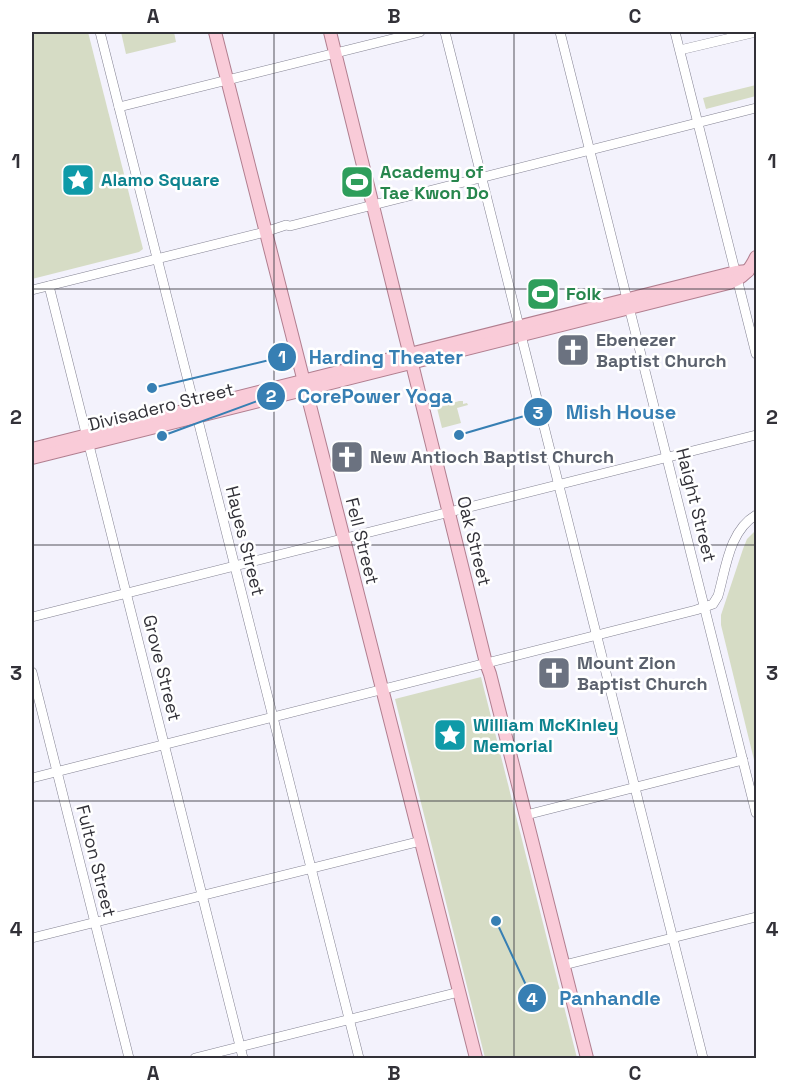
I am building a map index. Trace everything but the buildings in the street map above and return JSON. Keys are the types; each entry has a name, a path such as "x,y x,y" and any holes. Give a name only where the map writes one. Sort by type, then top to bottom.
{"main road":[{"name":"Fell Street","path":"215,32 476,1059"},
{"name":"Oak Street","path":"330,32 448,512 587,1059"},
{"path":"753,270 756,257"},
{"name":"Divisadero Street","path":"32,458 88,440 628,304 753,270"},
{"name":"Divisadero Street","path":"32,449 88,440"}],"street":[{"name":"Hayes Street","path":"100,32 358,1059"},
{"path":"119,107 420,32"},
{"path":"445,32 703,1059"},
{"name":"Haight Street","path":"560,32 756,813"},
{"path":"675,32 756,354"},
{"path":"680,50 756,32"},
{"path":"32,290 756,108"},
{"name":"Grove Street","path":"49,286 243,1059"},
{"path":"32,617 756,435"},
{"path":"32,778 705,607 713,604 718,596 735,539 741,529 756,515"},
{"name":"Fulton Street","path":"32,672 129,1059"},
{"path":"526,815 743,760"},
{"path":"32,938 421,841"},
{"path":"564,965 756,917"},
{"path":"195,1059 459,992"}],"green space":[{"name":"Alamo Square","path":"32,32 88,32 143,249 139,252 32,279"},
{"path":"121,32 174,32 176,42 126,54"},
{"path":"756,85 756,96 706,109 703,98"},
{"path":"459,401 468,405 457,408 461,423 442,428 437,408"},
{"path":"756,530 756,768 721,625 721,615 747,539"},
{"path":"481,677 577,1058 485,1058 395,699"}],"place":[{"name":"Alamo Square","path":"78,180"},
{"name":"Academy of Tae Kwon Do","path":"357,182"},
{"name":"Folk","path":"543,294"},
{"name":"Ebenezer Baptist Church","path":"573,350"},
{"name":"Harding Theater","path":"152,388"},
{"name":"Mish House","path":"459,435"},
{"name":"CorePower Yoga","path":"162,436"},
{"name":"New Antioch Baptist Church","path":"347,457"},
{"name":"Mount Zion Baptist Church","path":"554,673"},
{"name":"William McKinley Memorial","path":"450,735"},
{"name":"Panhandle","path":"496,921"}]}
